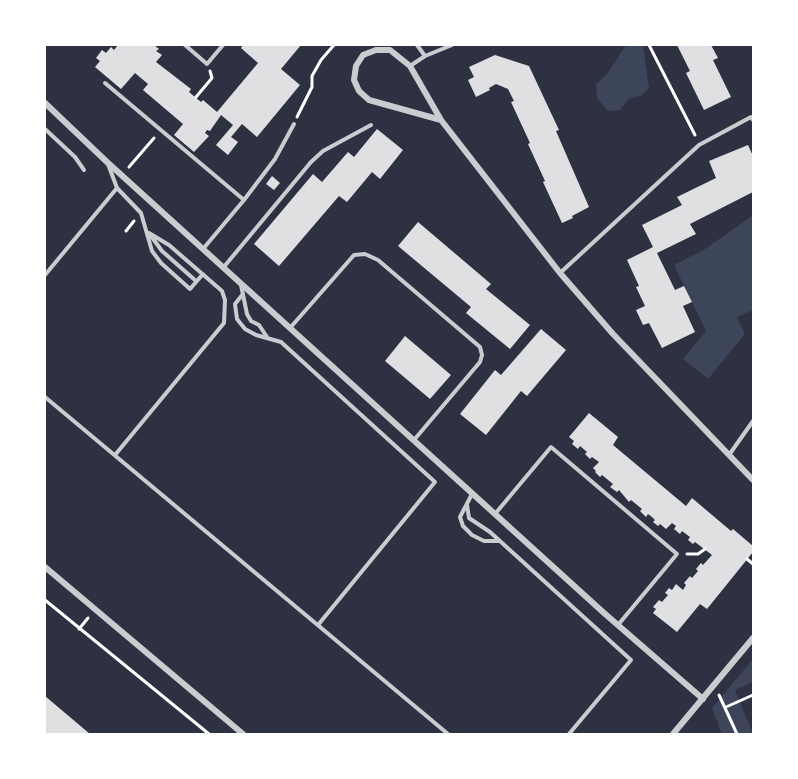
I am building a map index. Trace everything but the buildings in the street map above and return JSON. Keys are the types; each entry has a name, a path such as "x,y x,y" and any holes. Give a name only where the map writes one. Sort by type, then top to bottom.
{"street":[{"path":"441,120 369,100 359,91 354,80 356,66 363,55 376,50 390,50 410,66 441,120 560,273 613,334 753,480"},
{"path":"45,103 122,176 618,626 703,699"},
{"path":"45,567 243,734"},
{"path":"673,734 753,638"}],"lane":[{"path":"185,45 207,64 223,45"},
{"path":"417,45 425,56"},
{"path":"410,66 425,56 452,45"},
{"path":"105,83 244,200"},
{"path":"560,273 699,145 751,117 753,120"},
{"path":"203,249 275,159 294,124"},
{"path":"224,268 311,162 323,151 371,125"},
{"path":"45,129 75,157 84,170"},
{"path":"107,162 117,188 141,213 149,233 152,251 161,263 190,289 202,274"},
{"path":"45,275 117,188"},
{"path":"115,455 224,323 224,295 169,245 149,233"},
{"path":"149,233 162,251 196,281"},
{"path":"290,328 354,255 365,254 378,260 480,347 482,355 480,362 414,441"},
{"path":"239,281 246,314 251,321 259,325 267,338"},
{"path":"243,294 235,304 237,319 245,329 256,335 281,342 435,482 318,625"},
{"path":"45,397 448,734"},
{"path":"729,456 753,421"},
{"path":"495,514 551,447 677,554 618,626"},
{"path":"472,493 460,517 463,526 472,535 484,541 499,542"},
{"path":"467,505 469,518 631,660 569,734"}],"path":[{"path":"294,124 312,87 312,76 321,60 334,45"},
{"path":"649,45 699,145"},
{"path":"196,98 212,78 207,64"},
{"path":"122,176 160,129"},
{"path":"677,554 698,554 705,549"},
{"path":"747,559 753,564"},
{"path":"45,600 210,734"},
{"path":"737,734 726,707 753,695"}],"shaded area":[{"path":"626,45 643,45 649,88 642,95 629,99 620,110 608,111 597,98 596,84 607,74"},
{"path":"753,215 753,310 737,317 745,334 708,379 683,359 706,331 674,265 705,249"},
{"path":"753,659 753,682 735,690 753,734 722,734 712,708"}]}
